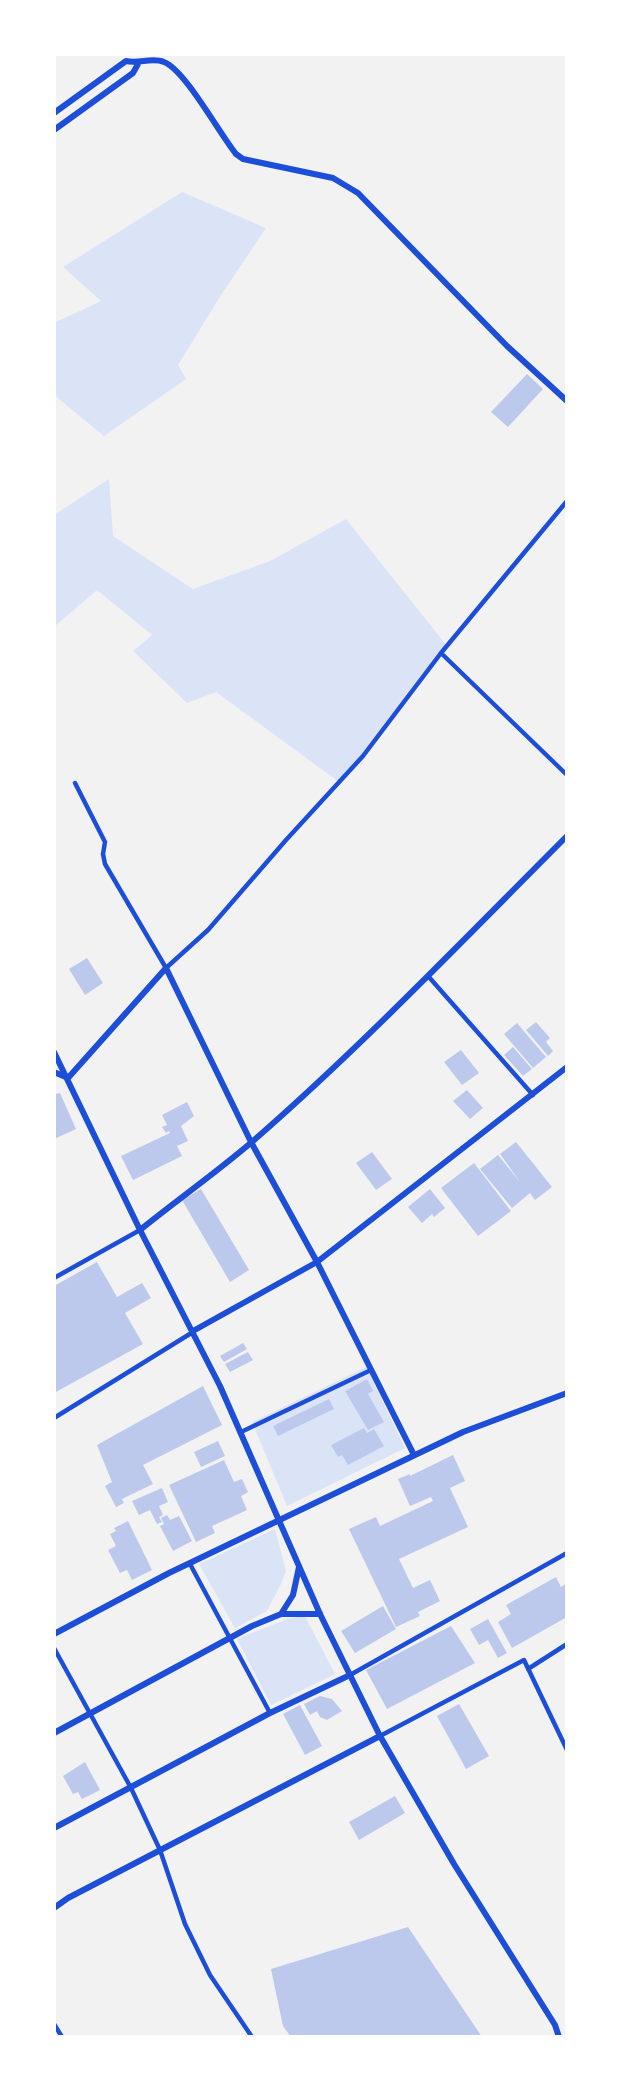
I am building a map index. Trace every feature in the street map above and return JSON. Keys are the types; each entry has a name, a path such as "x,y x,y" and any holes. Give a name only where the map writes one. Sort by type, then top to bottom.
{"street":[{"path":"54,113 126,61 138,64 158,60 172,66 230,147 243,159 333,178 358,193 507,346 567,401"},
{"path":"54,130 133,73 138,64"},
{"path":"68,1078 166,968 208,930 363,756 441,653 567,501"},
{"path":"441,653 567,775"},
{"path":"75,783 104,842 106,864 166,968 251,1142 317,1262 414,1455"},
{"path":"54,1278 139,1230 251,1142 374,1029 567,836"},
{"path":"428,975 533,1095"},
{"path":"54,1052 139,1230 193,1331 242,1432 320,1614 380,1736 454,1864 550,2017 559,2037"},
{"path":"54,1418 193,1331 317,1262 567,1067"},
{"path":"54,1072 68,1078"},
{"path":"242,1432 371,1370"},
{"path":"54,1634 190,1564 414,1455 463,1432 567,1393"},
{"path":"54,1828 270,1713 350,1675 567,1553"},
{"path":"190,1564 270,1713"},
{"path":"281,1614 293,1595 299,1567"},
{"path":"54,1733 229,1637 281,1614 320,1614"},
{"path":"528,1669 567,1644"},
{"path":"54,1648 131,1788 160,1850 185,1924 210,1975 252,2037"},
{"path":"54,1908 68,1898 524,1660 567,1750"},
{"path":"54,2024 62,2037"}],"shaded area":[{"path":"182,192 266,228 178,365 186,379 104,436 54,395 54,323 101,301 63,267"},
{"path":"109,479 113,536 193,589 270,561 346,519 447,646 363,756 339,782 216,692 187,703 133,651 152,635 97,590 54,627 54,515"},
{"path":"366,1367 405,1448 287,1506 252,1422"},
{"path":"275,1529 286,1571 281,1584 267,1611 235,1628 199,1564"},
{"path":"305,1616 335,1674 271,1705 237,1639 290,1618"}],"building":[{"path":"527,374 543,389 508,427 491,412"},
{"path":"87,958 103,983 85,995 69,969"},
{"path":"536,1022 550,1038 546,1042 553,1051 548,1056 526,1030"},
{"path":"517,1023 546,1057 533,1068 504,1034"},
{"path":"513,1047 532,1069 523,1076 504,1055"},
{"path":"461,1050 479,1073 462,1085 444,1062"},
{"path":"467,1090 483,1108 470,1119 453,1101"},
{"path":"60,1093 76,1129 54,1139 54,1094"},
{"path":"187,1102 194,1116 181,1126 188,1141 177,1146 182,1156 133,1180 121,1156 170,1133 166,1133 162,1127 167,1125 162,1115"},
{"path":"516,1142 552,1187 535,1200 530,1193 512,1208 480,1169 498,1155 520,1182 500,1154"},
{"path":"372,1152 392,1179 376,1190 356,1163"},
{"path":"474,1163 511,1211 478,1236 441,1188"},
{"path":"201,1189 249,1270 230,1282 182,1200"},
{"path":"430,1189 445,1208 422,1223 408,1207"},
{"path":"97,1262 117,1297 142,1283 151,1298 125,1313 143,1344 54,1393 54,1286"},
{"path":"243,1343 247,1349 224,1362 220,1356"},
{"path":"248,1352 253,1360 230,1372 225,1364"},
{"path":"367,1379 373,1391 368,1394 384,1422 368,1430 345,1391"},
{"path":"203,1386 222,1425 143,1465 153,1484 122,1499 124,1503 116,1507 105,1486 112,1482 97,1445"},
{"path":"329,1399 334,1409 278,1436 273,1426"},
{"path":"364,1428 367,1433 374,1429 384,1446 348,1465 342,1455 338,1457 331,1445"},
{"path":"218,1441 225,1456 201,1467 194,1452"},
{"path":"453,1455 465,1481 450,1488 468,1527 399,1559 413,1588 430,1580 440,1601 418,1612 420,1616 396,1627 349,1529 376,1517 380,1526 433,1501 431,1497 410,1506 398,1479"},
{"path":"224,1460 234,1482 242,1479 248,1492 241,1496 247,1510 212,1526 215,1533 196,1542 169,1485"},
{"path":"162,1488 168,1502 159,1506 163,1515 159,1517 162,1522 157,1524 150,1510 139,1515 132,1501"},
{"path":"167,1515 170,1520 179,1516 192,1541 173,1551 160,1526 164,1524 161,1518"},
{"path":"128,1521 152,1570 132,1580 127,1570 120,1573 108,1550 116,1546 110,1534 116,1531 114,1528"},
{"path":"556,1577 561,1587 567,1583 567,1617 512,1648 498,1622 511,1614 506,1605"},
{"path":"383,1606 396,1629 355,1653 341,1631"},
{"path":"488,1619 507,1653 498,1658 488,1640 479,1645 470,1629"},
{"path":"451,1626 475,1663 387,1709 366,1670"},
{"path":"320,1696 332,1699 342,1711 327,1720 320,1717 317,1711 310,1715 304,1704"},
{"path":"459,1704 489,1756 466,1769 437,1716"},
{"path":"300,1705 322,1746 305,1755 283,1714"},
{"path":"85,1762 100,1790 82,1799 78,1792 73,1794 63,1776"},
{"path":"395,1796 405,1813 359,1840 349,1822"},
{"path":"408,1927 482,2037 291,2037 283,2026 271,1969"}]}
